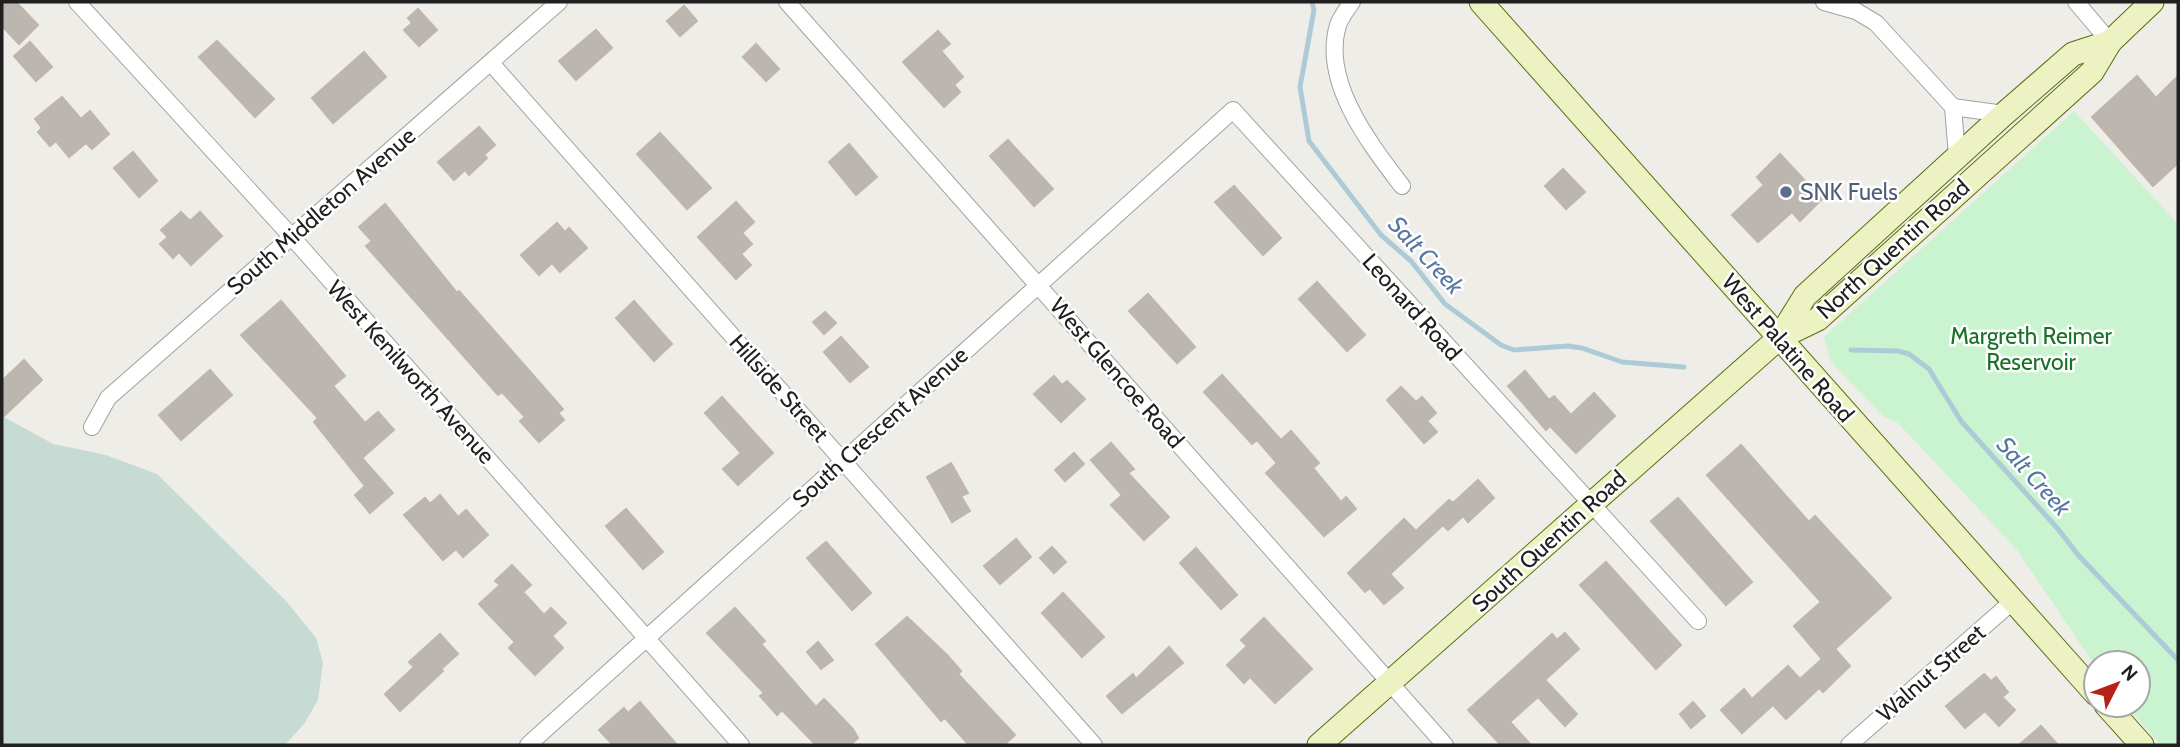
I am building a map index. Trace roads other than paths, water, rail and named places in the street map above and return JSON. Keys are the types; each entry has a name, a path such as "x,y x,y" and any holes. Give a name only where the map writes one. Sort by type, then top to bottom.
{"main road":[{"name":"West Palatine Road","path":"1481,2 2082,678"},
{"name":"North Quentin Road","path":"1779,338 1818,318 2092,72 2110,42 2152,2"},
{"name":"North Quentin Road","path":"1779,338 1805,296 1957,156 2073,54 2110,42"},
{"name":"South Quentin Road","path":"1319,745 1779,338"},
{"path":"2119,719 2142,745"}],"street":[{"name":"West Kenilworth Avenue","path":"77,2 291,236 741,745"},
{"name":"South Middleton Avenue","path":"92,427 108,398 559,2"},
{"name":"West Glencoe Road","path":"787,2 1445,745"},
{"path":"1352,2 1338,26 1336,71 1359,129 1402,186"},
{"path":"1824,2 1856,11 1876,23 1953,107 1957,156"},
{"path":"2076,2 2110,42"},
{"name":"Hillside Street","path":"491,63 1094,745"},
{"path":"1953,107 2004,114"},
{"name":"South Crescent Avenue","path":"528,745 1233,110"},
{"name":"Leonard Road","path":"1233,110 1698,621"},
{"name":"Walnut Street","path":"1849,745 2012,601"}],"waterway":[{"name":"Salt Creek","path":"1312,2 1314,10 1300,87 1309,141 1381,235 1411,261 1445,304 1501,345 1514,350 1568,346 1622,362 1684,367"},
{"name":"Salt Creek","path":"1851,350 1898,351 1909,354 1929,369 1961,421 2079,556 2178,660"}],"place":[{"name":"SNK Fuels","path":"1786,192"}],"park label":[{"name":"Margreth Reimer Reservoir","path":"2031,349"}]}
